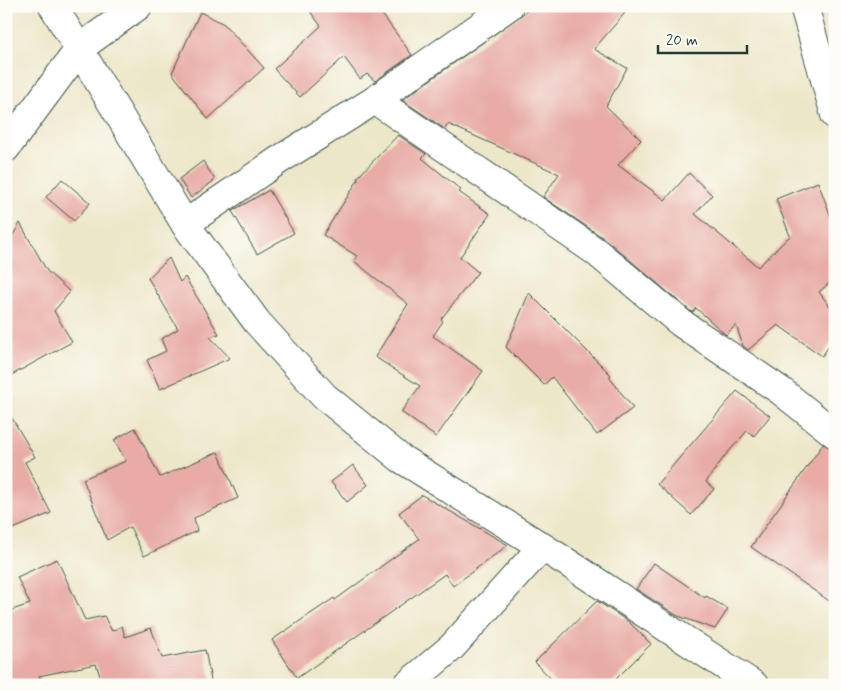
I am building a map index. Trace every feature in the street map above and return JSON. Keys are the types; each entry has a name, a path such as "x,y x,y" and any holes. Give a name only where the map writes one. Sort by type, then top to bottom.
{"street":[{"path":"53,6 185,224 257,322 324,396 400,458 542,547 754,685"},
{"path":"6,148 80,48 138,6"},
{"path":"185,224 279,160 375,100 509,6"},
{"path":"804,6 835,115"},
{"path":"375,100 595,251 682,323 780,391 835,434"},
{"path":"407,685 452,647 542,547"}],"building":[{"path":"306,6 376,6 412,55 375,81 367,74 360,79 344,57 300,97 274,69 321,26"},
{"path":"534,6 631,6 594,49 627,68 606,106 641,140 618,165 665,200 689,173 712,195 695,214 758,267 790,236 776,199 818,182 834,225 833,280 819,292 835,313 835,338 822,356 778,325 748,350 743,346 736,325 726,335 696,308 693,312 690,311 605,239 543,197 559,174 448,124 445,129 402,100"},
{"path":"200,12 224,24 264,68 208,119 172,73"},
{"path":"398,135 426,154 422,158 461,190 459,192 490,214 460,257 478,272 441,319 443,321 433,336 483,371 436,437 401,412 420,386 375,357 408,304 354,261 357,256 323,235 358,180 357,178"},
{"path":"203,161 215,180 191,198 179,179"},
{"path":"62,179 90,203 74,221 46,197"},
{"path":"269,190 294,233 257,254 232,211"},
{"path":"20,223 47,271 70,292 54,311 72,342 6,378 6,247"},
{"path":"169,258 180,282 185,277 219,334 210,337 230,358 160,389 147,360 166,351 161,339 178,329 148,278"},
{"path":"529,293 611,375 609,377 633,408 597,435 552,377 544,385 506,347"},
{"path":"737,391 770,416 754,436 747,431 724,457 706,482 714,489 691,515 657,484"},
{"path":"6,408 35,457 25,462 51,513 6,532"},
{"path":"135,428 160,477 218,452 238,498 194,518 197,531 144,556 130,527 107,540 83,479 126,461 114,440"},
{"path":"823,444 835,449 835,605 751,547"},
{"path":"353,465 368,485 347,502 331,482"},
{"path":"422,495 508,545 453,586 445,574 297,678 272,640 334,598 335,600 419,539 399,513"},
{"path":"57,559 85,620 104,616 112,631 122,626 125,637 151,628 162,658 205,650 212,685 103,685 96,664 39,676 42,685 6,685 6,612 30,604 17,577"},
{"path":"654,563 705,598 706,596 728,609 715,629 678,616 636,589"},
{"path":"597,601 629,622 651,644 610,685 557,685 535,662"}]}
